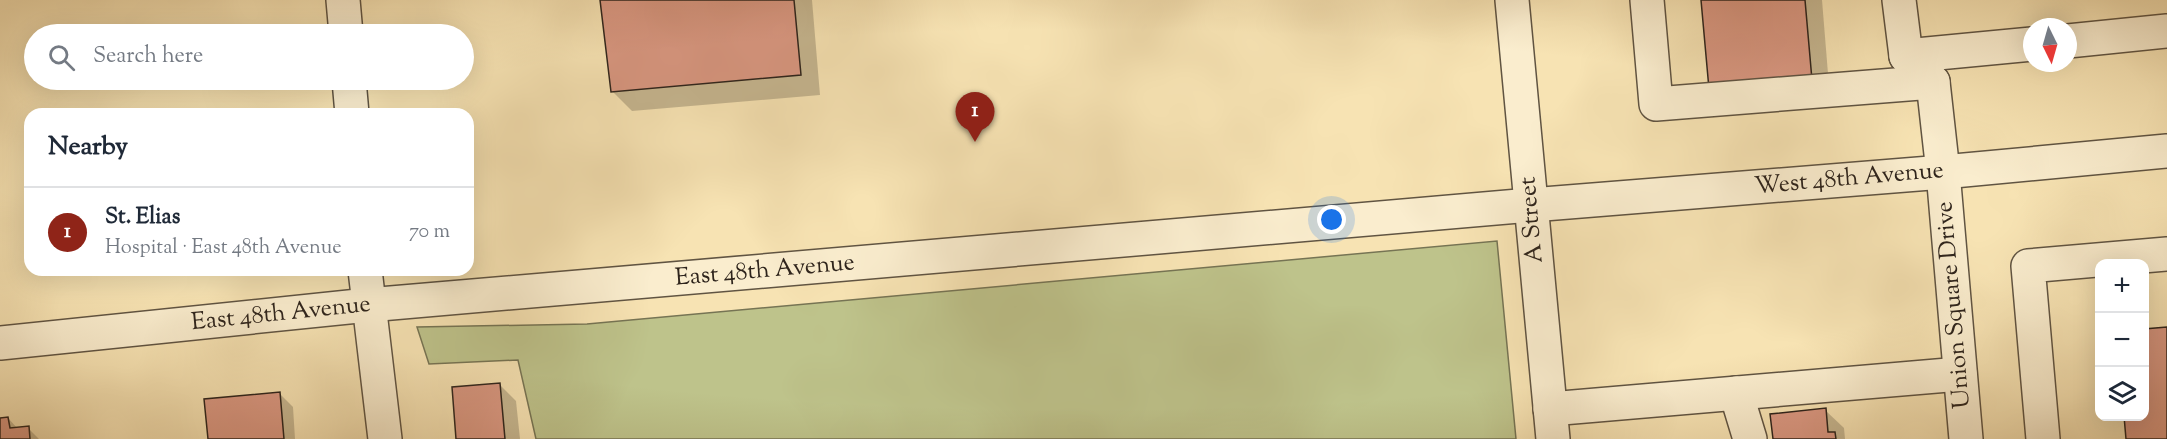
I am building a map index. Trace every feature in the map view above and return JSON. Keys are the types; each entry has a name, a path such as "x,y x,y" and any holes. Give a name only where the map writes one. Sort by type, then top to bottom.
{"street":[{"path":"343,0 345,24"},
{"name":"A Street","path":"1512,0 1552,424"},
{"path":"1647,0 1656,104 1933,81"},
{"path":"1899,0 1906,56 1933,81"},
{"path":"2077,40 2167,32"},
{"path":"1906,56 2023,45"},
{"name":"Union Square Drive","path":"1933,81 1966,439"},
{"path":"350,90 351,108"},
{"name":"West 48th Avenue","path":"1531,205 1943,172 2167,151"},
{"name":"East 48th Avenue","path":"0,343 368,304 1531,205"},
{"path":"2043,439 2028,266 2167,254"},
{"path":"366,276 386,439"},
{"path":"1552,424 1736,393 1960,374"},
{"path":"1736,393 1750,439"}],"green space":[{"path":"1497,241 1516,439 536,439 518,360 429,364 417,327 587,324"}],"building":[{"path":"600,0 794,0 801,75 611,92"},
{"path":"1701,0 1805,0 1812,80 1709,89"},
{"path":"2167,327 2167,439 2126,439 2124,421 2149,421 2149,329"},
{"path":"500,383 505,439 456,439 452,387"},
{"path":"280,392 284,439 208,439 204,399"},
{"path":"1826,408 1828,432 1835,432 1836,439 1773,439 1770,414"},
{"path":"8,417 10,428 29,426 30,439 0,439 0,418"}],"place":[{"name":"St. Elias","path":"975,142"}]}
